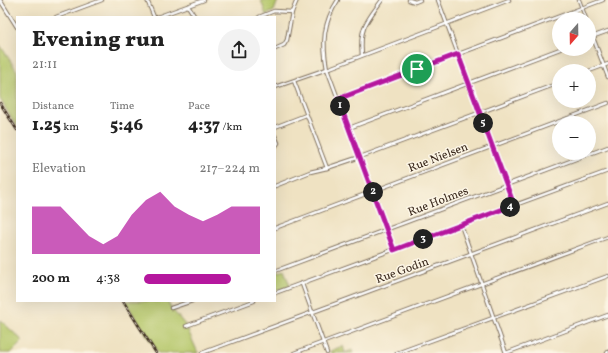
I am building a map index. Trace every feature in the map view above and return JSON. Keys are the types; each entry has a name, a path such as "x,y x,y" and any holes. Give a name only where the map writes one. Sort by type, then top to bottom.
{"street":[{"path":"0,0 16,25"},
{"path":"59,16 102,0"},
{"path":"147,0 154,16"},
{"path":"161,16 204,0"},
{"path":"276,49 284,45 287,40 292,12 297,0"},
{"path":"338,0 331,10 325,30 324,54 327,69 394,250"},
{"path":"362,55 361,43 364,27 382,0"},
{"path":"409,0 415,2 420,0"},
{"path":"438,0 514,205"},
{"path":"276,88 509,0"},
{"path":"579,0 583,12"},
{"path":"338,99 603,0"},
{"path":"188,6 194,16"},
{"path":"262,16 274,11 292,12"},
{"path":"596,36 608,31"},
{"path":"596,45 608,77"},
{"path":"349,128 552,52"},
{"path":"596,69 608,64"},
{"path":"294,81 327,168"},
{"path":"276,186 310,172 360,157 552,86"},
{"name":"Rue Nielsen","path":"276,228 608,104"},
{"path":"276,127 306,115"},
{"name":"Rue Holmes","path":"276,271 608,147"},
{"path":"276,293 608,171"},
{"name":"Rue Godin","path":"202,353 608,203"},
{"path":"461,225 506,353 608,315"},
{"path":"294,353 608,237"},
{"path":"397,353 608,276"},
{"path":"302,284 327,353"},
{"path":"171,308 189,302"},
{"path":"186,326 251,302"}],"green space":[{"path":"261,0 278,0 274,11 266,15"},
{"path":"0,45 16,69 16,125 0,99"},
{"path":"284,270 290,286 276,291 276,273"},
{"path":"126,302 168,302 186,326 198,353 158,353"},
{"path":"0,320 23,341 11,353 0,353"},
{"path":"343,346 345,353 331,353 330,351"},
{"path":"352,350 353,353 345,353"}],"railway":[{"path":"0,103 16,128"},
{"path":"124,302 156,353"}],"route":[{"path":"458,54 483,125 486,127 514,205 394,250 338,99 417,69 458,54"}]}
